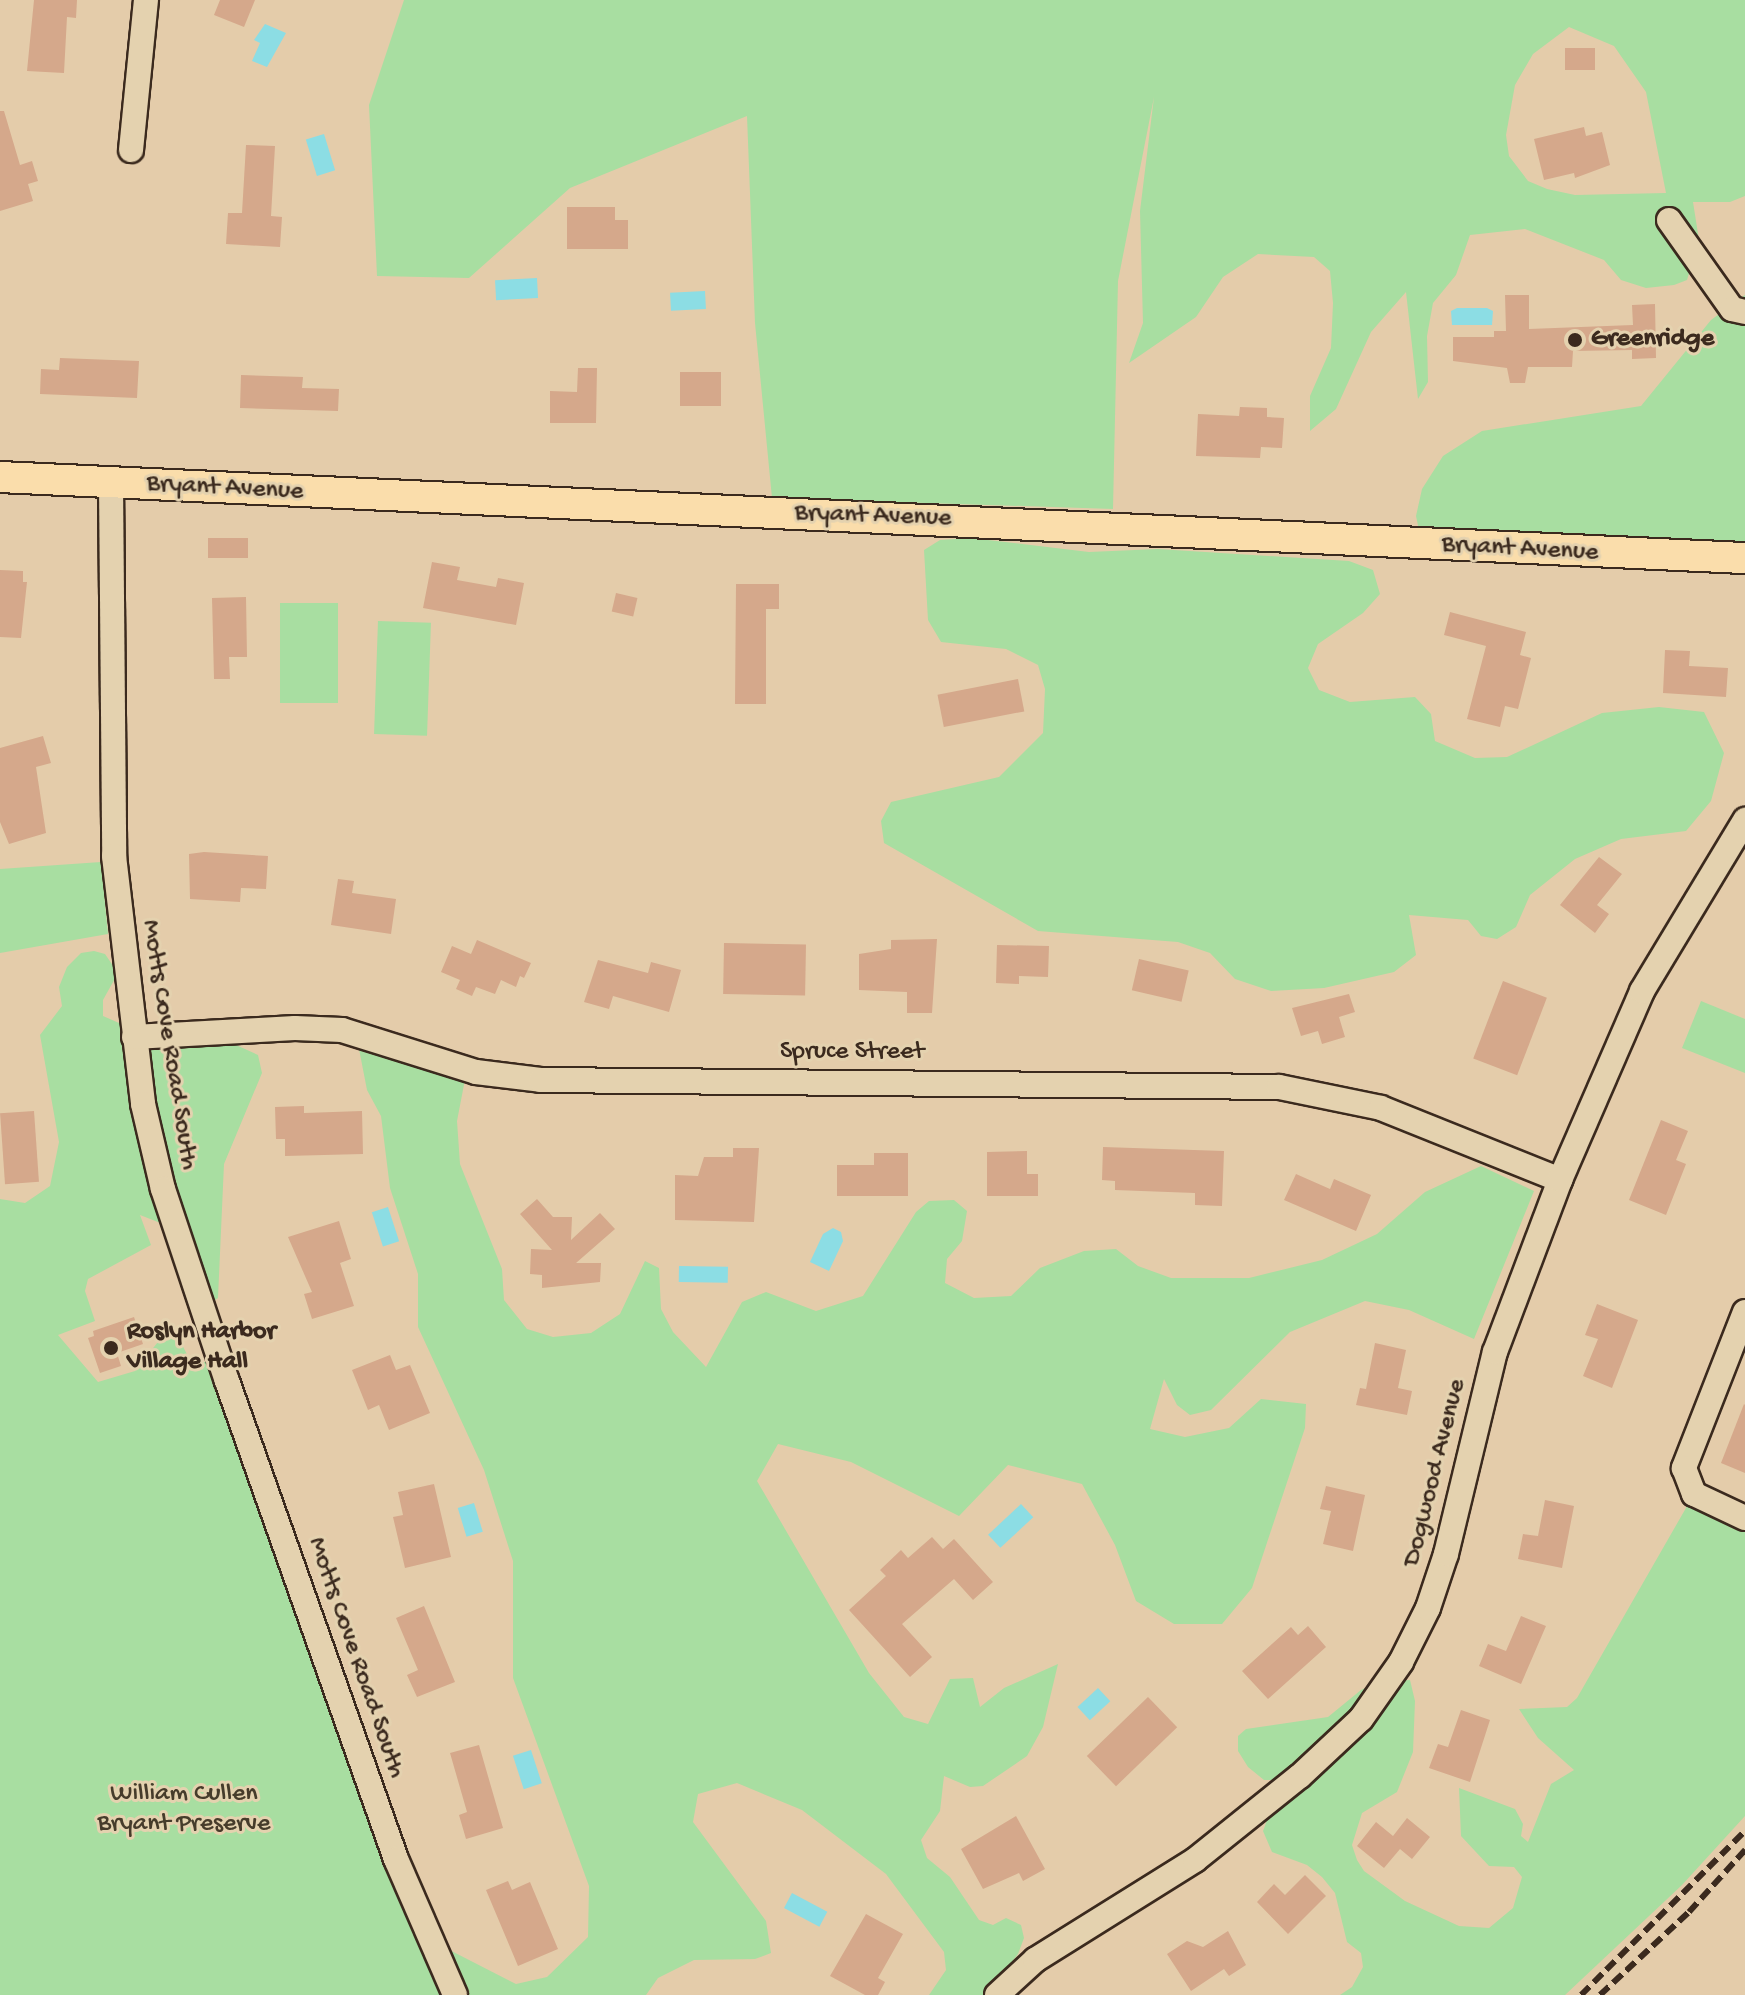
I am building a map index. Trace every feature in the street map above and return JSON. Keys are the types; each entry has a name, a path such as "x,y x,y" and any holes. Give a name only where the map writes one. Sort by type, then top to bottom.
{"main road":[{"name":"Bryant Avenue","path":"0,477 1745,558"}],"street":[{"path":"131,150 146,0"},
{"path":"1669,220 1732,309 1745,312"},
{"name":"Motts Cove Road South","path":"111,483 111,801 120,936 134,1037 163,1189 396,1859 455,1995"},
{"name":"Dogwood Avenue","path":"997,1995 1035,1960 1195,1860 1300,1776 1377,1699 1428,1608 1446,1554 1495,1352 1560,1180 1642,991 1745,820"},
{"name":"Spruce Street","path":"134,1037 295,1028 342,1030 476,1072 541,1080 1279,1087 1381,1108 1560,1180"},
{"path":"1745,1312 1687,1452 1684,1468 1694,1494 1745,1518"}],"green space":[{"path":"404,0 1745,0 1745,196 1730,202 1693,202 1699,240 1687,280 1674,285 1646,288 1621,280 1604,260 1525,229 1470,235 1456,275 1433,303 1427,336 1428,382 1418,399 1406,292 1371,332 1336,409 1310,431 1310,396 1331,348 1333,303 1330,271 1314,257 1258,254 1223,277 1196,317 1129,363 1143,323 1140,211 1154,97 1118,281 1113,509 772,498 755,323 747,116 570,188 469,278 377,276 369,105","holes":["1569,27 1614,46 1646,92 1666,193 1575,195 1528,181 1509,156 1506,135 1515,85 1533,54"]},
{"path":"1745,295 1745,549 1420,535 1416,516 1422,489 1443,456 1482,431 1641,406 1711,320"},
{"path":"971,538 1089,552 1158,549 1349,561 1373,570 1380,594 1363,613 1318,644 1308,668 1319,690 1350,702 1415,697 1431,714 1435,741 1475,758 1507,757 1602,713 1659,707 1704,712 1724,753 1711,801 1686,831 1621,839 1575,859 1530,895 1516,927 1497,939 1481,936 1468,920 1409,915 1416,955 1394,972 1324,988 1271,991 1235,979 1210,953 1178,942 1038,931 884,843 881,821 891,802 999,777 1043,733 1045,689 1038,665 1006,649 941,642 928,620 924,550 940,540"},
{"path":"280,603 338,603 338,703 280,703"},
{"path":"378,621 431,623 427,736 374,734"},
{"path":"101,862 108,934 0,953 0,869"},
{"name":"William Cullen Bryant Preserve","path":"94,951 105,954 118,973 103,1000 103,1016 142,1033 225,1040 258,1055 262,1073 224,1164 218,1298 212,1302 163,1224 140,1215 151,1245 88,1279 85,1291 95,1321 58,1335 98,1382 135,1371 165,1333 177,1335 193,1366 207,1361 218,1366 432,1941 516,1984 547,1977 588,1937 589,1886 513,1678 513,1561 484,1470 418,1327 418,1274 390,1188 381,1116 367,1090 359,1049 375,1038 467,1069 457,1121 460,1164 502,1269 504,1300 527,1329 553,1337 591,1333 620,1314 645,1261 659,1268 661,1309 673,1332 706,1367 742,1302 766,1292 816,1311 863,1296 916,1212 929,1201 954,1200 967,1211 962,1241 947,1259 945,1283 974,1298 1011,1296 1040,1268 1084,1251 1116,1249 1138,1266 1171,1278 1249,1278 1322,1260 1377,1234 1425,1192 1481,1166 1534,1191 1474,1339 1409,1310 1365,1301 1290,1332 1211,1410 1190,1415 1177,1405 1164,1379 1150,1429 1185,1437 1229,1428 1261,1399 1306,1404 1305,1428 1252,1588 1222,1624 1174,1624 1136,1601 1115,1545 1082,1484 1008,1465 959,1516 851,1462 778,1444 757,1481 869,1673 904,1717 928,1724 950,1679 973,1678 980,1707 1004,1688 1058,1664 1043,1727 1027,1756 983,1786 970,1787 944,1776 940,1811 921,1840 927,1858 950,1877 979,1920 993,1925 1006,1918 1021,1925 1024,1938 1018,1954 986,1995 929,1995 946,1970 944,1952 886,1874 802,1810 737,1783 698,1794 693,1822 766,1921 771,1953 755,1959 694,1960 658,1978 646,1995 0,1995 0,1199 25,1203 50,1186 59,1142 40,1035 62,1006 59,987 67,967 81,953"},
{"path":"1701,1001 1745,1019 1745,1073 1682,1048"},
{"path":"1694,1494 1745,1518 1745,1816 1682,1885 1565,1995 1340,1995 1352,1987 1363,1967 1361,1953 1347,1942 1335,1893 1322,1877 1307,1865 1272,1852 1263,1831 1282,1780 1264,1780 1248,1767 1238,1751 1238,1736 1246,1729 1328,1717 1361,1690 1379,1682 1410,1680 1415,1701 1413,1752 1397,1792 1362,1813 1352,1845 1364,1871 1405,1901 1459,1926 1489,1928 1513,1908 1522,1877 1514,1867 1489,1866 1461,1836 1459,1788 1515,1809 1523,1824 1521,1836 1528,1842 1551,1784 1574,1770 1538,1738 1519,1709 1567,1707 1577,1698"}],"water":[{"path":"265,24 286,33 267,67 252,61 260,43 254,40"},
{"path":"324,134 335,170 317,176 306,140"},
{"path":"537,278 538,298 496,300 495,280"},
{"path":"705,291 706,309 671,311 670,293"},
{"path":"1457,308 1487,308 1493,311 1492,325 1452,325 1451,311"},
{"path":"388,1207 399,1241 383,1246 372,1212"},
{"path":"833,1228 841,1232 843,1241 829,1271 810,1262 823,1234"},
{"path":"679,1266 728,1267 728,1283 679,1282"},
{"path":"474,1503 483,1532 467,1537 458,1508"},
{"path":"1021,1504 1033,1517 1000,1548 988,1535"},
{"path":"1098,1688 1110,1701 1090,1720 1078,1707"},
{"path":"531,1750 542,1783 524,1789 513,1756"},
{"path":"792,1893 827,1912 819,1927 784,1908"}],"building":[{"path":"34,0 77,0 76,18 67,17 64,73 27,71"},
{"path":"220,0 255,0 244,27 214,15"},
{"path":"1565,48 1595,48 1595,70 1565,70"},
{"path":"0,111 4,111 20,165 32,161 38,181 28,184 33,201 0,211"},
{"path":"1584,127 1586,136 1602,132 1610,165 1575,178 1574,173 1544,180 1534,139"},
{"path":"246,145 275,146 271,216 282,217 280,247 226,244 228,213 242,213"},
{"path":"567,207 615,207 615,220 628,220 628,249 567,249"},
{"name":"Greenridge","path":"1505,295 1529,295 1529,329 1633,325 1632,305 1655,304 1656,358 1632,359 1632,350 1573,351 1572,367 1528,367 1525,383 1510,383 1507,368 1453,361 1453,337 1494,337 1494,331 1506,331"},
{"path":"60,358 139,361 137,398 40,394 41,369 59,370"},
{"path":"578,368 597,368 596,423 550,423 550,391 577,392"},
{"path":"680,372 721,372 721,406 680,406"},
{"path":"241,375 303,377 302,388 339,389 338,411 240,408"},
{"path":"1240,407 1267,408 1267,417 1284,418 1282,448 1261,447 1260,458 1196,456 1198,414 1239,416"},
{"path":"208,538 248,538 248,558 208,558"},
{"path":"432,562 460,567 457,580 496,587 498,578 524,583 516,625 423,608"},
{"path":"0,570 23,571 23,582 27,582 21,638 0,637"},
{"path":"736,584 779,584 779,609 766,609 766,704 735,704"},
{"path":"616,593 637,598 633,616 612,612"},
{"path":"246,597 247,657 229,657 230,679 214,679 212,598"},
{"path":"1450,612 1526,632 1520,655 1531,658 1518,709 1505,706 1500,727 1467,719 1486,646 1444,635"},
{"path":"1665,650 1690,651 1689,666 1728,668 1726,697 1663,693"},
{"path":"1018,679 1024,711 944,727 938,695"},
{"path":"43,736 51,763 36,767 46,833 9,844 0,822 0,748"},
{"path":"189,854 268,856 266,889 241,888 240,902 190,899"},
{"path":"1599,857 1622,874 1597,905 1609,914 1595,933 1560,905"},
{"path":"338,879 354,881 352,893 396,899 391,934 331,925"},
{"path":"937,939 932,1013 907,1013 907,992 859,990 859,954 891,949 891,940"},
{"path":"477,940 531,963 524,978 520,976 516,987 501,980 495,994 476,987 472,996 456,989 460,980 441,972 452,946 471,954"},
{"path":"724,943 806,944 805,995 723,994"},
{"path":"997,945 1049,946 1048,977 1019,976 1019,984 996,983"},
{"path":"1139,959 1189,970 1181,1002 1132,990"},
{"path":"598,960 648,973 651,962 681,970 669,1012 613,996 609,1009 584,1002"},
{"path":"1503,981 1547,998 1517,1075 1473,1058"},
{"path":"1349,994 1355,1012 1339,1017 1345,1037 1322,1044 1318,1031 1301,1036 1292,1008"},
{"path":"304,1106 304,1113 362,1111 363,1154 285,1156 285,1139 276,1139 275,1107"},
{"path":"34,1111 39,1182 5,1184 0,1113"},
{"path":"1661,1120 1688,1131 1676,1160 1686,1164 1666,1215 1629,1200"},
{"path":"1103,1147 1224,1151 1222,1206 1195,1205 1195,1193 1115,1190 1115,1181 1102,1180"},
{"path":"733,1148 759,1148 754,1222 675,1220 675,1175 698,1176 704,1157 733,1157"},
{"path":"1027,1151 1027,1174 1038,1174 1038,1196 987,1196 987,1152"},
{"path":"874,1153 908,1153 908,1196 837,1196 837,1165 874,1165"},
{"path":"1296,1174 1330,1189 1334,1179 1371,1195 1356,1231 1284,1200"},
{"path":"537,1199 553,1217 572,1217 571,1240 600,1213 615,1229 576,1263 601,1263 600,1282 542,1288 542,1275 530,1274 531,1249 552,1250 520,1214"},
{"path":"339,1221 351,1259 340,1263 354,1306 312,1319 304,1294 312,1292 288,1237"},
{"path":"1597,1304 1638,1320 1612,1388 1583,1376 1598,1339 1585,1335"},
{"name":"Roslyn Harbor Village Hall","path":"134,1317 143,1344 117,1353 121,1366 100,1373 88,1338 94,1336 93,1331"},
{"path":"1375,1343 1406,1350 1398,1388 1412,1391 1407,1415 1356,1405 1360,1388 1366,1389"},
{"path":"390,1355 396,1370 410,1365 430,1413 389,1430 379,1405 368,1410 352,1370"},
{"path":"1745,1405 1745,1473 1721,1463"},
{"path":"434,1484 451,1557 405,1568 393,1517 403,1515 398,1492"},
{"path":"1326,1486 1365,1495 1353,1551 1323,1544 1331,1511 1320,1509"},
{"path":"1545,1500 1574,1506 1562,1568 1518,1559 1523,1534 1538,1536"},
{"path":"932,1537 943,1549 954,1539 993,1582 973,1600 954,1579 902,1624 932,1657 910,1677 849,1610 886,1576 880,1570 901,1550 908,1558"},
{"path":"424,1606 455,1682 417,1697 407,1675 418,1670 396,1618"},
{"path":"1521,1616 1546,1626 1521,1684 1479,1666 1488,1644 1506,1651"},
{"path":"1308,1626 1326,1647 1268,1699 1242,1671 1291,1627 1298,1635"},
{"path":"1148,1697 1177,1727 1116,1786 1087,1756"},
{"path":"1461,1710 1490,1720 1470,1782 1429,1768 1438,1744 1448,1747"},
{"path":"479,1745 503,1828 466,1839 459,1815 467,1812 450,1753"},
{"path":"1016,1816 1045,1869 1023,1881 1019,1873 983,1889 961,1849"},
{"path":"1407,1818 1430,1837 1412,1859 1400,1849 1384,1868 1357,1846 1376,1822 1393,1836"},
{"path":"1305,1875 1326,1896 1288,1934 1257,1902 1274,1884 1285,1895"},
{"path":"508,1881 512,1890 530,1882 558,1949 518,1966 486,1890"},
{"path":"866,1914 903,1934 878,1978 885,1982 878,1995 865,1995 830,1976"},
{"path":"1228,1931 1246,1965 1229,1976 1224,1969 1191,1991 1167,1954 1187,1941 1203,1947"}],"railway":[{"path":"1581,1995 1745,1831"},
{"path":"1600,1995 1689,1912 1745,1850"}],"place":[{"name":"Greenridge","path":"1575,340"},
{"name":"Roslyn Harbor Village Hall","path":"111,1348"}]}
